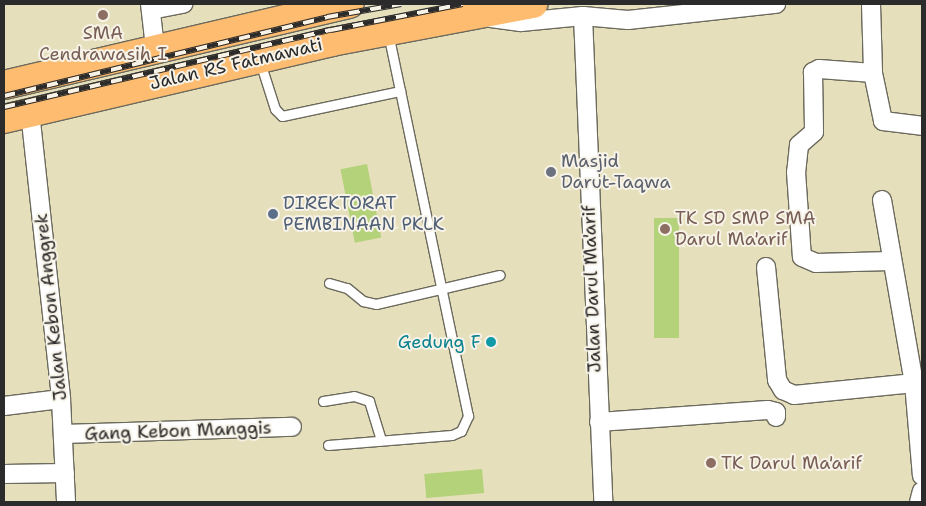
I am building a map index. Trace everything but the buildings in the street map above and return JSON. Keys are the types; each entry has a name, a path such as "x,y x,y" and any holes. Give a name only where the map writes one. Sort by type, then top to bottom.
{"main road":[{"name":"Jalan RS Fatmawati","path":"4,85 155,47 350,4"},
{"name":"Jalan RS Fatmawati","path":"4,119 388,30 533,4"}],"street":[{"path":"155,47 150,7 184,4"},
{"name":"Jalan RS Fatmawati","path":"470,15 521,22 583,16 628,20 776,4"},
{"path":"871,4 873,73 883,121 922,126"},
{"name":"Jalan Darul Ma'arif","path":"583,16 603,502"},
{"path":"873,73 819,69 814,72 814,132 800,145 796,172 802,257 816,264 891,261"},
{"name":"Jalan Kebon Anggrek","path":"30,112 61,399 66,502"},
{"path":"882,200 891,261 914,383 922,476"},
{"path":"766,267 777,380 783,390 794,395 914,383"},
{"path":"4,406 61,399"},
{"path":"599,422 768,410 776,412 776,417"},
{"name":"Gang Kebon Manggis","path":"64,434 292,427"},
{"path":"4,474 65,473"},
{"path":"919,502 922,491"}],"lane":[{"path":"328,445 452,435 466,426 468,416 388,30"},
{"path":"259,60 265,85 275,109 282,116 400,91"},
{"path":"329,283 347,288 363,301 376,304 500,275"},
{"path":"323,401 362,396 369,401 373,410 381,440"}],"green space":[{"path":"367,164 381,238 355,243 340,169"},
{"path":"654,218 679,218 679,338 654,338"},
{"path":"482,469 484,493 426,498 424,474"}],"railway":[{"path":"4,96 327,17 401,4"},
{"path":"4,107 331,30 462,4"}],"place":[{"name":"SMA Cendrawasih I","path":"103,15"},
{"name":"Masjid Darut-Taqwa","path":"551,172"},
{"name":"DIREKTORAT PEMBINAAN PKLK","path":"273,214"},
{"name":"TK SD SMP SMA Darul Ma'arif","path":"665,229"},
{"name":"Gedung F","path":"491,342"},
{"name":"TK Darul Ma'arif","path":"711,463"}]}
